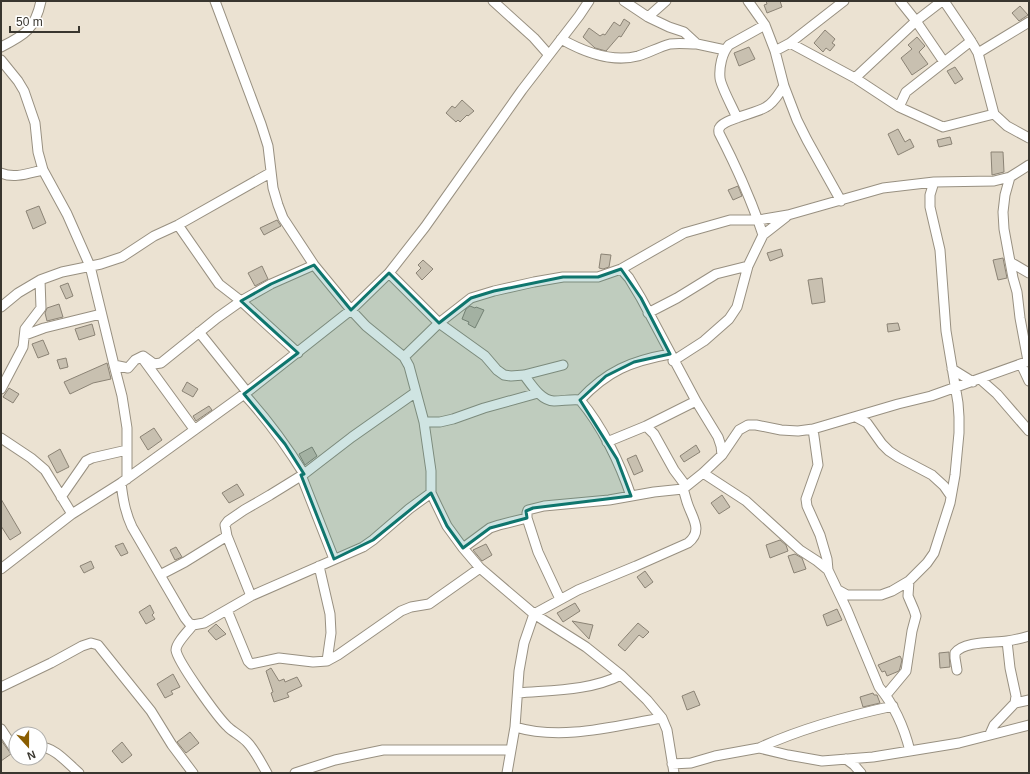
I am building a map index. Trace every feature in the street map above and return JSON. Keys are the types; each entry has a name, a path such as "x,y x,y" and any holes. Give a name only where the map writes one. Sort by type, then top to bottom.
{"street":[{"path":"1,47 24,35 32,26 41,1"},
{"path":"215,1 268,146 270,173 283,218 314,264 351,310 366,326 404,357 409,366 424,422 431,471 431,493 447,526 480,568 534,614 586,647 621,675 647,700 662,718 667,730 673,768 716,756 759,748 780,738 835,720 893,706"},
{"path":"493,1 534,38 548,55"},
{"path":"2,566 72,514 124,481 194,429 246,393 351,310 389,273 425,226 548,55 590,1"},
{"path":"624,1 648,17 684,32 697,44"},
{"path":"648,17 666,1"},
{"path":"748,1 765,25 775,51 784,86 806,140 841,201"},
{"path":"775,51 790,43 844,1"},
{"path":"900,1 916,21 944,62"},
{"path":"855,78 916,21 943,1 978,53 994,114 1007,126 1029,138"},
{"path":"978,53 1029,22"},
{"path":"737,118 720,79 721,64 725,50 729,45 765,25"},
{"path":"561,39 571,45 590,52 614,58 638,56 670,44 697,44 725,50"},
{"path":"899,107 906,92 971,42"},
{"path":"790,43 855,78 899,107 943,127 994,114"},
{"path":"1,60 24,91 36,123 38,152 43,170 67,214 90,266 124,403 127,428 127,450 123,504 126,514 185,618 193,625"},
{"path":"763,235 739,173 718,129 737,118 766,108 771,104 784,86"},
{"path":"404,357 439,323 471,298 494,291 563,277 598,277 621,269 684,233 730,220 758,220 788,215 883,188 934,182 994,181 1010,177 1029,165"},
{"path":"1,173 7,176 23,175 43,170"},
{"path":"1,307 18,293 40,280 62,272 118,259 154,236 178,226 270,173"},
{"path":"1010,177 1005,195 1003,212 1004,229 1017,292 1029,381"},
{"path":"838,590 847,595 881,595 892,591 909,580 927,563 934,553 951,496 959,433 958,403 946,331 940,250 930,207 930,196 934,182"},
{"path":"580,400 594,385 606,376 634,362 652,357 671,357 704,341 728,319 737,307 748,266 763,235 788,215"},
{"path":"178,226 213,278 241,301 298,353"},
{"path":"1010,262 1029,272"},
{"path":"114,365 128,368 135,360 141,357 144,357 154,364 161,363 199,332 241,301 271,284 314,264"},
{"path":"648,312 677,298 716,274 748,266"},
{"path":"621,269 629,278 671,357 718,437 722,455"},
{"path":"389,273 439,323 485,356 497,370 504,375 524,375 563,365"},
{"path":"1,389 21,350 25,329 41,308 40,280"},
{"path":"25,335 44,328 101,314"},
{"path":"199,332 264,415 285,444 303,474 334,559"},
{"path":"141,357 194,429"},
{"path":"560,598 538,552 527,518 528,510 539,507 609,500 685,487 722,455 739,430 748,425 798,432 813,430 931,396 1026,362"},
{"path":"952,369 976,380 997,394 1029,431"},
{"path":"524,375 538,392 549,400 554,402 572,399 580,400"},
{"path":"251,596 227,536 225,525 228,521 303,474 416,392"},
{"path":"424,422 452,419 538,392"},
{"path":"580,400 607,442 624,476 631,496"},
{"path":"607,442 646,426 696,401"},
{"path":"856,417 867,423 882,444 890,451 898,457 932,475 944,486 951,496"},
{"path":"507,773 515,727 519,671 524,643 534,614 560,598 688,543 694,538 696,531 695,522 688,504 685,487 671,466 654,434 646,426"},
{"path":"813,430 818,465 806,500 807,506 820,535 828,570 879,687 886,695 900,718 910,751"},
{"path":"1,438 39,464 45,470 72,514"},
{"path":"61,496 86,461 92,458 127,450"},
{"path":"703,473 746,501 800,550 828,570"},
{"path":"267,773 248,743 228,728 219,718 178,656 176,650 177,645 193,625 204,623 251,596 362,548 409,509 431,493"},
{"path":"463,548 490,528 527,518"},
{"path":"160,575 185,562 227,536"},
{"path":"319,566 330,614 330,633 327,661"},
{"path":"227,610 248,661 251,664 279,658 313,662 327,661 338,655 400,611 411,607 429,604 480,568"},
{"path":"886,695 906,671 912,631 916,616 908,596 909,580"},
{"path":"958,670 954,658 957,650 974,645 1007,642 1029,636"},
{"path":"1007,642 1010,668 1016,696 1015,703"},
{"path":"1,686 51,663 82,646 90,643 98,645 151,711 193,773"},
{"path":"518,693 587,686 610,681 621,675"},
{"path":"990,734 994,725 1015,703 1029,700"},
{"path":"515,727 531,732 558,734 662,718"},
{"path":"759,748 822,761 859,758 959,743 1029,725"},
{"path":"1,729 8,740"},
{"path":"48,748 79,773"},
{"path":"295,773 335,760 383,750 511,750"},
{"path":"859,758 860,772"},
{"path":"846,759 860,772"}],"highlighted area":[{"path":"314,265 351,310 389,273 439,323 471,298 494,291 563,277 598,277 621,269 641,298 670,354 634,362 606,376 580,400 617,459 631,496 533,508 526,511 527,518 490,528 463,548 447,526 431,493 373,540 334,559 301,475 304,474 285,444 244,394 298,353 241,301 271,284"}],"building":[{"path":"766,1 780,1 782,7 767,13 764,5 767,4"},
{"path":"1020,6 1028,15 1019,21 1012,13"},
{"path":"624,19 630,23 621,37 619,36 606,51 595,48 583,37 589,28 600,36 603,34 605,35 614,22 620,26"},
{"path":"825,30 835,39 832,43 835,45 830,51 826,48 823,52 814,43"},
{"path":"917,37 925,46 919,52 928,64 912,75 901,58 912,49 908,45"},
{"path":"749,47 755,59 739,66 734,53"},
{"path":"955,67 963,79 955,84 947,71"},
{"path":"462,100 474,111 460,122 458,120 456,122 446,113 452,106 455,108"},
{"path":"898,129 905,142 910,139 914,147 898,155 888,134"},
{"path":"950,137 952,144 939,147 937,140"},
{"path":"991,152 1003,152 1004,172 992,175"},
{"path":"738,186 742,196 733,200 728,190"},
{"path":"39,206 46,223 33,229 26,211"},
{"path":"277,220 281,226 264,235 260,228"},
{"path":"781,249 783,256 770,261 767,253"},
{"path":"601,254 611,255 609,267 603,269 599,268"},
{"path":"1003,258 1007,278 998,280 993,260"},
{"path":"423,260 433,269 422,280 416,273 421,268 418,265"},
{"path":"262,266 268,279 255,286 248,273"},
{"path":"822,278 825,302 812,304 808,280"},
{"path":"68,283 73,296 66,299 60,286"},
{"path":"59,304 63,317 47,321 45,313 47,308"},
{"path":"470,306 484,310 475,328 468,324 469,322 462,319 466,309"},
{"path":"898,323 900,330 888,332 887,324"},
{"path":"92,324 95,335 79,340 75,329"},
{"path":"43,340 49,354 38,358 32,344"},
{"path":"66,358 68,367 60,369 57,360"},
{"path":"107,363 111,379 93,383 70,394 64,382"},
{"path":"187,382 198,389 193,397 182,391"},
{"path":"9,388 19,394 13,403 3,397"},
{"path":"209,406 212,410 196,421 193,416"},
{"path":"154,428 162,440 148,450 140,437"},
{"path":"696,445 700,452 684,462 680,456"},
{"path":"312,447 317,456 305,465 299,454"},
{"path":"60,449 69,467 57,473 48,456"},
{"path":"636,455 643,471 634,475 627,459"},
{"path":"237,484 244,495 229,503 222,493"},
{"path":"722,495 730,507 719,514 711,503"},
{"path":"1,499 21,533 10,540 1,526"},
{"path":"780,540 786,545 788,551 770,558 766,545"},
{"path":"123,543 128,553 121,556 115,546"},
{"path":"486,544 492,555 482,561 473,550"},
{"path":"176,547 182,557 175,560 170,550"},
{"path":"795,554 802,558 806,569 794,573 788,556"},
{"path":"91,561 94,568 84,573 80,566"},
{"path":"645,571 653,582 645,588 637,577"},
{"path":"575,603 580,611 563,622 557,613"},
{"path":"150,605 154,613 152,615 155,619 146,624 139,612"},
{"path":"837,609 842,620 827,626 823,615"},
{"path":"572,621 593,625 589,639"},
{"path":"638,623 649,632 643,638 639,635 625,651 618,645"},
{"path":"216,624 226,634 216,640 208,631"},
{"path":"949,652 950,667 940,668 939,653"},
{"path":"900,656 902,660 899,671 887,676 885,671 882,672 878,665"},
{"path":"271,668 279,681 284,679 285,682 297,677 302,686 287,693 289,697 274,702 271,693 273,692 266,671"},
{"path":"173,674 180,687 171,691 173,694 165,698 157,684"},
{"path":"694,691 700,705 687,710 682,696"},
{"path":"873,693 874,695 877,695 880,703 863,707 860,697"},
{"path":"190,732 199,743 186,753 177,742"},
{"path":"1,740 8,750 8,756 1,761"},
{"path":"122,742 132,755 122,763 112,751"}]}
